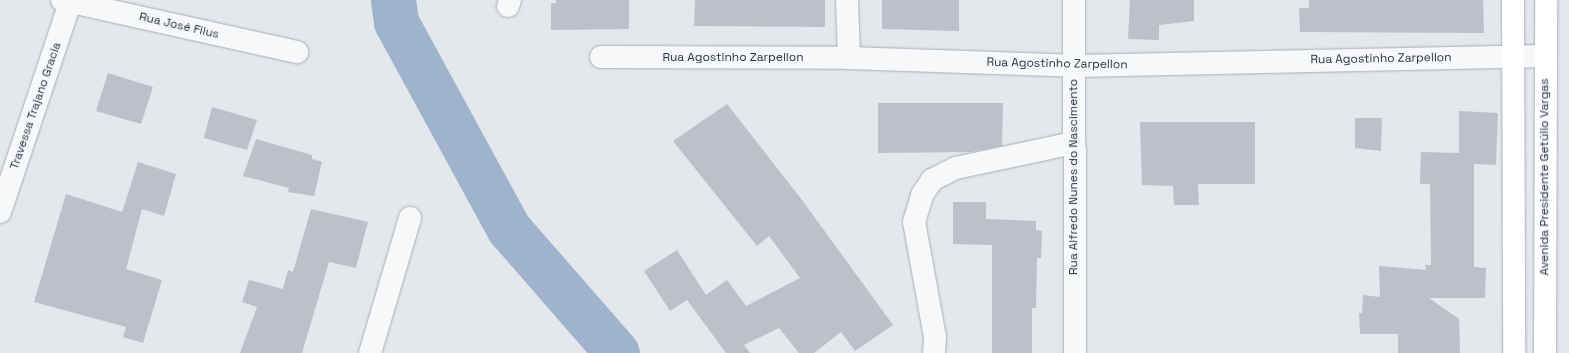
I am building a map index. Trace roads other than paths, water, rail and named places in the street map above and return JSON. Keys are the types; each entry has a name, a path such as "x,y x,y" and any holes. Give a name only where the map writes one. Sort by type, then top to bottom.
{"main road":[{"path":"1513,0 1514,353"},
{"name":"Avenida Presidente Getúlio Vargas","path":"1545,353 1546,0"}],"street":[{"path":"847,0 849,58"},
{"name":"Rua Alfredo Nunes do Nascimento","path":"1074,0 1075,353"},
{"name":"Rua José Filus","path":"68,1 297,52"},
{"name":"Travessa Trajano Gracia","path":"0,212 68,1"},
{"name":"Rua Agostinho Zarpellon","path":"601,57 849,58 1074,66 1546,56"},
{"path":"934,353 935,337 914,222 925,190 932,180 956,168 1074,143"},
{"path":"370,353 410,218"}],"waterway":[{"path":"393,0 396,22 509,229 617,353"}]}
